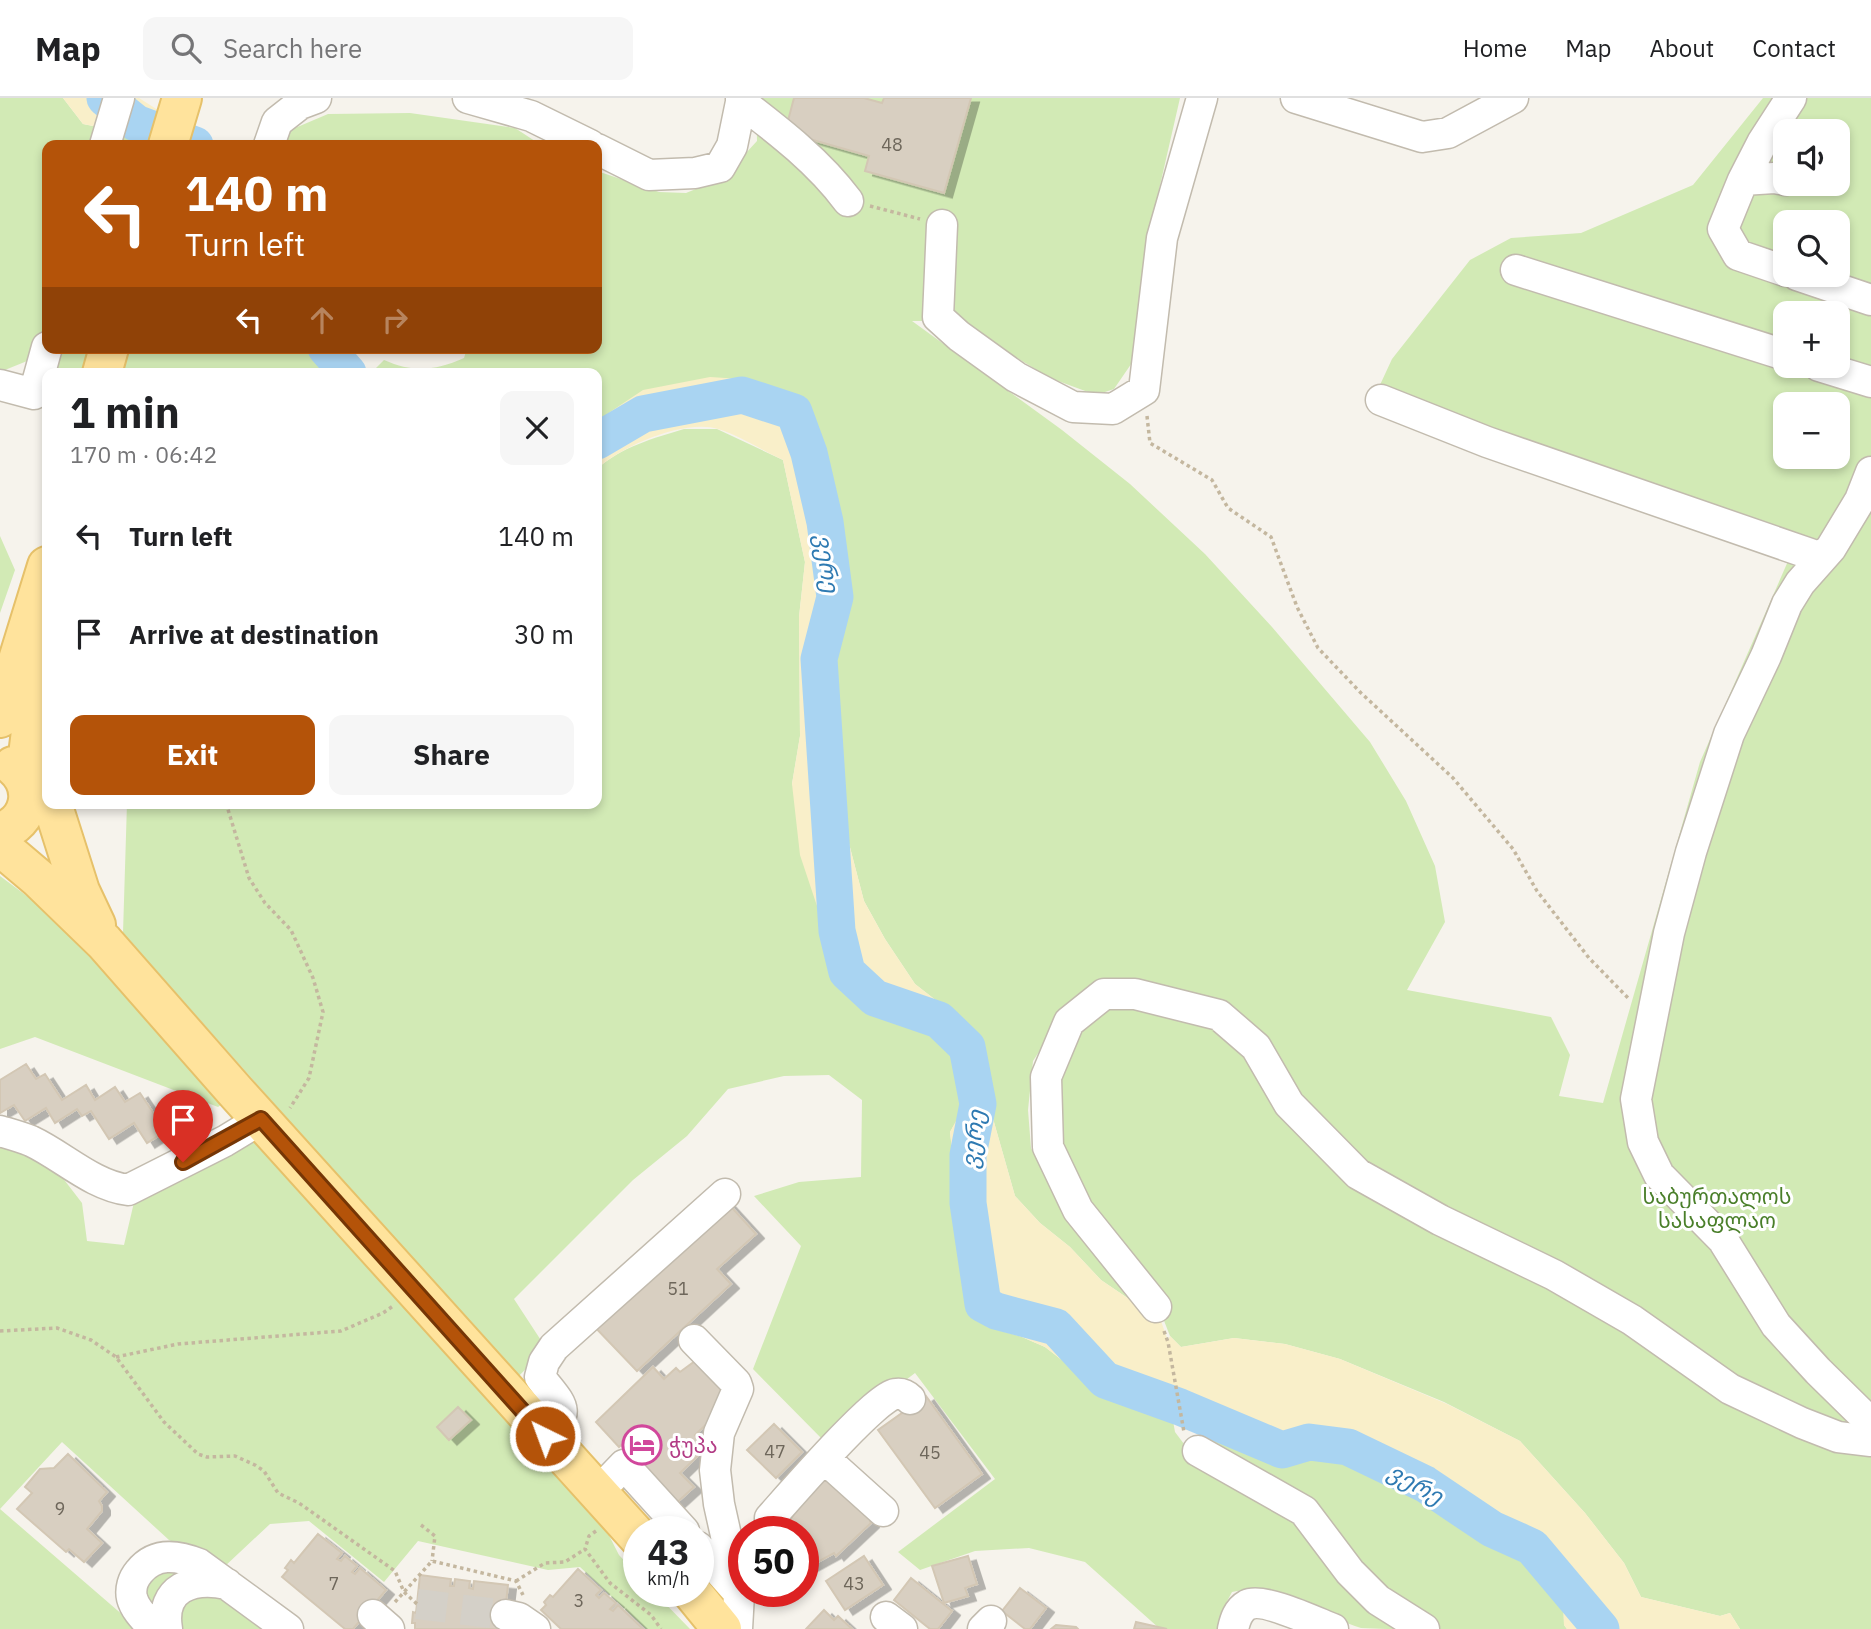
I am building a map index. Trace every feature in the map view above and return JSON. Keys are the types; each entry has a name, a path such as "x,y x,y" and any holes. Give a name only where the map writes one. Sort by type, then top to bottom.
{"main road":[{"path":"169,140 182,98"},
{"path":"194,140 207,98"},
{"path":"0,832 19,822 42,733 26,680 31,624 42,584"},
{"path":"0,718 26,680"},
{"path":"30,786 77,903 104,942 274,1116 545,1436 623,1521"},
{"path":"0,846 39,879 77,903"},
{"path":"0,864 77,903"},
{"path":"704,1607 722,1629"}],"street":[{"path":"106,140 119,98"},
{"path":"271,140 276,122 300,104 316,98"},
{"path":"468,98 531,116 580,140"},
{"path":"942,225 938,317 959,336 1016,377 1073,407 1113,409 1144,390 1162,238 1202,98"},
{"path":"1296,98 1422,137 1448,133 1513,98"},
{"path":"1773,267 1738,255 1723,229 1762,143 1791,98"},
{"path":"602,152 649,175 695,173 720,167 732,146 741,100 832,180 848,201"},
{"path":"1743,180 1773,178"},
{"path":"1516,270 1773,351"},
{"path":"1833,287 1871,300"},
{"path":"0,385 34,394 42,365"},
{"path":"1850,376 1871,382"},
{"path":"1381,400 1487,442 1822,558"},
{"path":"1871,472 1860,500 1831,548 1800,583 1787,604 1766,656 1729,733 1690,852 1650,1021 1636,1099 1643,1142 1659,1174 1723,1240 1776,1325 1871,1423"},
{"path":"1156,1307 1079,1210 1048,1147 1046,1077 1069,1022 1104,994 1135,994 1219,1016 1256,1047 1289,1104 1358,1174 1440,1220 1553,1275 1632,1320 1730,1389 1838,1437 1871,1441"},
{"path":"0,1131 30,1141 117,1189 128,1190 274,1116"},
{"path":"545,1436 562,1418 562,1408 540,1377 544,1362 552,1351 724,1194"},
{"path":"694,1340 736,1383 738,1389 719,1433 715,1470 728,1544"},
{"path":"777,1516 827,1455 879,1403 894,1394 906,1395 910,1399"},
{"path":"827,1455 876,1434"},
{"path":"1198,1451 1304,1511 1350,1572 1378,1600 1424,1629"},
{"path":"827,1455 883,1511"},
{"path":"597,1493 624,1465 670,1516"},
{"path":"719,1504 748,1516"},
{"path":"154,1629 132,1600 133,1578 149,1562 160,1557 185,1558 199,1564 288,1629"},
{"path":"714,1565 728,1581"},
{"path":"167,1629 167,1606 182,1587 195,1581 227,1584"},
{"path":"1233,1629 1240,1611 1248,1604 1261,1603 1333,1629"},
{"path":"737,1629 738,1607"}],"path":[{"path":"848,201 942,225"},
{"path":"1144,390 1150,443 1212,480 1228,508 1271,537 1297,607 1318,648 1361,693 1453,778 1513,849 1537,891 1589,958 1650,1021"},
{"path":"228,809 249,878 265,903 291,930 313,978 323,1012 309,1078 274,1116"},
{"path":"116,1357 178,1344 341,1331 383,1313 401,1300"},
{"path":"1156,1307 1168,1342 1182,1428 1198,1451"},
{"path":"0,1331 57,1328 90,1340 116,1357 164,1422 198,1454 207,1457 235,1456 264,1471 278,1493 299,1503 395,1571 402,1594 417,1604"},
{"path":"402,1594 432,1561 435,1536 421,1525"},
{"path":"432,1561 516,1581 545,1563 565,1562 585,1549 589,1536"},
{"path":"585,1549 610,1583 652,1615 661,1629"},
{"path":"516,1581 523,1615"}],"green space":[{"path":"0,98 63,98 83,124 138,135 146,140 42,140 42,354 317,354 328,368 45,368 32,359 0,372"},
{"name":"საბურთალოს სასაფლაო","path":"756,98 1180,98 1147,242 1138,354 1114,389 1096,395 1050,378 957,321 912,321 1062,430 1130,484 1205,554 1272,627 1370,742 1406,801 1435,866 1445,922 1407,990 1551,1017 1570,1055 1559,1096 1603,1103 1700,762 1792,552 1373,400 1392,359 1470,260 1511,238 1581,233 1693,185 1763,98 1871,98 1871,1629 1740,1629 1730,1613 1720,1616 1641,1597 1624,1563 1585,1513 1520,1441 1444,1402 1340,1359 1285,1344 1234,1338 1181,1347 1170,1336 1161,1313 1099,1219 1053,1140 1055,1078 1066,1041 1109,1004 1198,999 1168,986 1128,981 1054,1029 1033,1061 1028,1110 1031,1148 1061,1202 1150,1309 1101,1280 1015,1196 988,1101 984,1058 960,1019 915,984 864,901 841,813 833,758 835,626 841,597 806,411 610,412 602,419 602,368 433,368 464,358 465,354 602,354 602,173 659,192 686,193 723,178 757,141"},
{"path":"410,113 515,128 533,140 288,140 288,131 328,114"},
{"path":"384,360 410,368 376,368"},
{"path":"684,429 717,429 783,460 805,562 799,617 800,736 792,784 907,1015 937,1028 959,1057 964,1108 950,1132 969,1304 1022,1337 1045,1347 1098,1388 1172,1415 1175,1432 1187,1448 1303,1516 1415,1629 1361,1628 1298,1600 1267,1591 1250,1590 1232,1592 1225,1605 1224,1629 1160,1629 1085,1562 1029,1548 975,1551 920,1570 898,1552 995,1479 915,1373 825,1442 753,1369 801,1246 754,1196 799,1182 861,1177 862,1100 829,1075 784,1076 728,1089 687,1136 633,1180 514,1299 546,1348 517,1378 123,933 127,809 602,809 602,465 627,449"},
{"path":"0,536 15,570 0,613"},
{"path":"0,876 55,917 231,1097 218,1107 35,1037 0,1049"},
{"path":"262,1127 590,1498 623,1559 623,1607 669,1607 690,1629 646,1629 580,1567 548,1570 418,1541 384,1582 309,1521 270,1524 223,1568 169,1540 62,1442 0,1509 0,1144 52,1164 82,1203 87,1241 124,1245 135,1198"},
{"path":"1191,1420 1284,1460 1330,1453 1382,1469 1411,1486 1482,1542 1529,1556 1563,1594 1564,1625 1567,1629 1437,1629 1371,1580 1234,1458 1192,1428"},
{"path":"0,1509 139,1629 0,1629"},
{"path":"184,1569 153,1617 144,1590 148,1583 160,1573"},
{"path":"209,1591 268,1629 178,1629 179,1612 184,1602"}],"sand":[{"path":"63,98 139,98 202,140 146,140 138,135 83,124"},
{"path":"317,354 343,354 355,368 328,368"},
{"path":"710,377 741,379 806,411 833,513 841,597 835,626 833,758 841,813 864,901 915,984 960,1019 984,1058 988,1101 1015,1196 1101,1280 1129,1299 1150,1309 1156,1307 1168,1341 1170,1336 1181,1347 1234,1338 1285,1344 1340,1359 1447,1404 1520,1441 1585,1513 1624,1563 1641,1597 1720,1616 1730,1613 1740,1629 1567,1629 1564,1625 1563,1594 1529,1556 1482,1542 1411,1486 1382,1469 1330,1453 1284,1460 1191,1420 1098,1388 1045,1347 987,1327 969,1304 950,1132 963,1108 959,1057 937,1028 870,999 841,978 800,855 792,784 800,736 799,617 805,562 783,460 734,435 704,427 671,431 654,437 602,465 602,419 643,390"}],"building":[{"path":"794,98 864,98 882,103 884,98 971,98 944,193 865,171 869,156 785,132"},
{"path":"26,1064 36,1079 45,1074 62,1100 86,1085 95,1100 115,1087 125,1102 140,1093 154,1114 186,1094 197,1111 147,1143 134,1123 109,1139 91,1111 82,1116 77,1109 55,1123 46,1108 25,1121 14,1105 0,1113 0,1080"},
{"path":"724,1199 756,1234 717,1269 731,1284 637,1371 591,1323"},
{"path":"695,1361 731,1390 714,1408 718,1413 695,1435 706,1448 680,1473 694,1487 673,1506 638,1462 621,1445 619,1447 596,1422 653,1367 664,1379 676,1368 680,1372"},
{"path":"926,1396 982,1474 935,1508 878,1430"},
{"path":"458,1407 471,1420 449,1440 437,1427"},
{"path":"774,1424 802,1452 776,1478 747,1450"},
{"path":"68,1454 107,1492 99,1501 102,1511 87,1529 102,1543 84,1562 69,1549 66,1552 17,1509 32,1493 25,1487 40,1469 54,1468"},
{"path":"824,1475 873,1518 836,1556 834,1553 819,1561 819,1516 793,1516"},
{"path":"318,1534 342,1553 337,1559 341,1561 345,1556 357,1566 352,1572 355,1574 360,1568 386,1590 353,1629 345,1629 282,1577 291,1560 294,1563"},
{"path":"864,1556 883,1585 845,1610 826,1581"},
{"path":"968,1556 977,1584 965,1588 968,1596 944,1603 932,1566"},
{"path":"578,1569 601,1590 596,1595 599,1598 604,1593 616,1603 610,1609 613,1611 618,1605 643,1629 561,1629 541,1610 550,1595 553,1597"},
{"path":"420,1575 451,1579 450,1586 454,1586 455,1579 470,1581 469,1588 473,1589 474,1581 508,1585 503,1629 415,1629 415,1623 412,1623 413,1612 416,1613"},
{"path":"911,1578 952,1611 938,1629 930,1629 894,1600"},
{"path":"1020,1588 1046,1608 1030,1629 1025,1629 1002,1611"},
{"path":"824,1610 834,1620 838,1616 852,1629 806,1629"},
{"path":"1136,1622 1167,1629 1134,1629"},
{"path":"1056,1625 1076,1627 1078,1629 1051,1629"}],"waterway":[{"name":"ვერე","path":"105,98 136,123 182,140"},
{"name":"ვერე","path":"331,354 344,368"},
{"name":"ვერე","path":"602,438 643,414 742,395 794,412 809,453 825,522 835,597 819,659 837,931 847,972 875,998 939,1020 967,1047 978,1104 968,1155 968,1203 983,1304 996,1311 1056,1327 1105,1380 1180,1407 1282,1450 1309,1442 1348,1447 1425,1484 1492,1529 1532,1547 1601,1629"}],"tunnel":[{"path":"417,1604 506,1615"}],"place":[{"name":"ჭუპა","path":"642,1445"}],"route":[{"path":"183,1162 261,1119 545,1436"}]}
